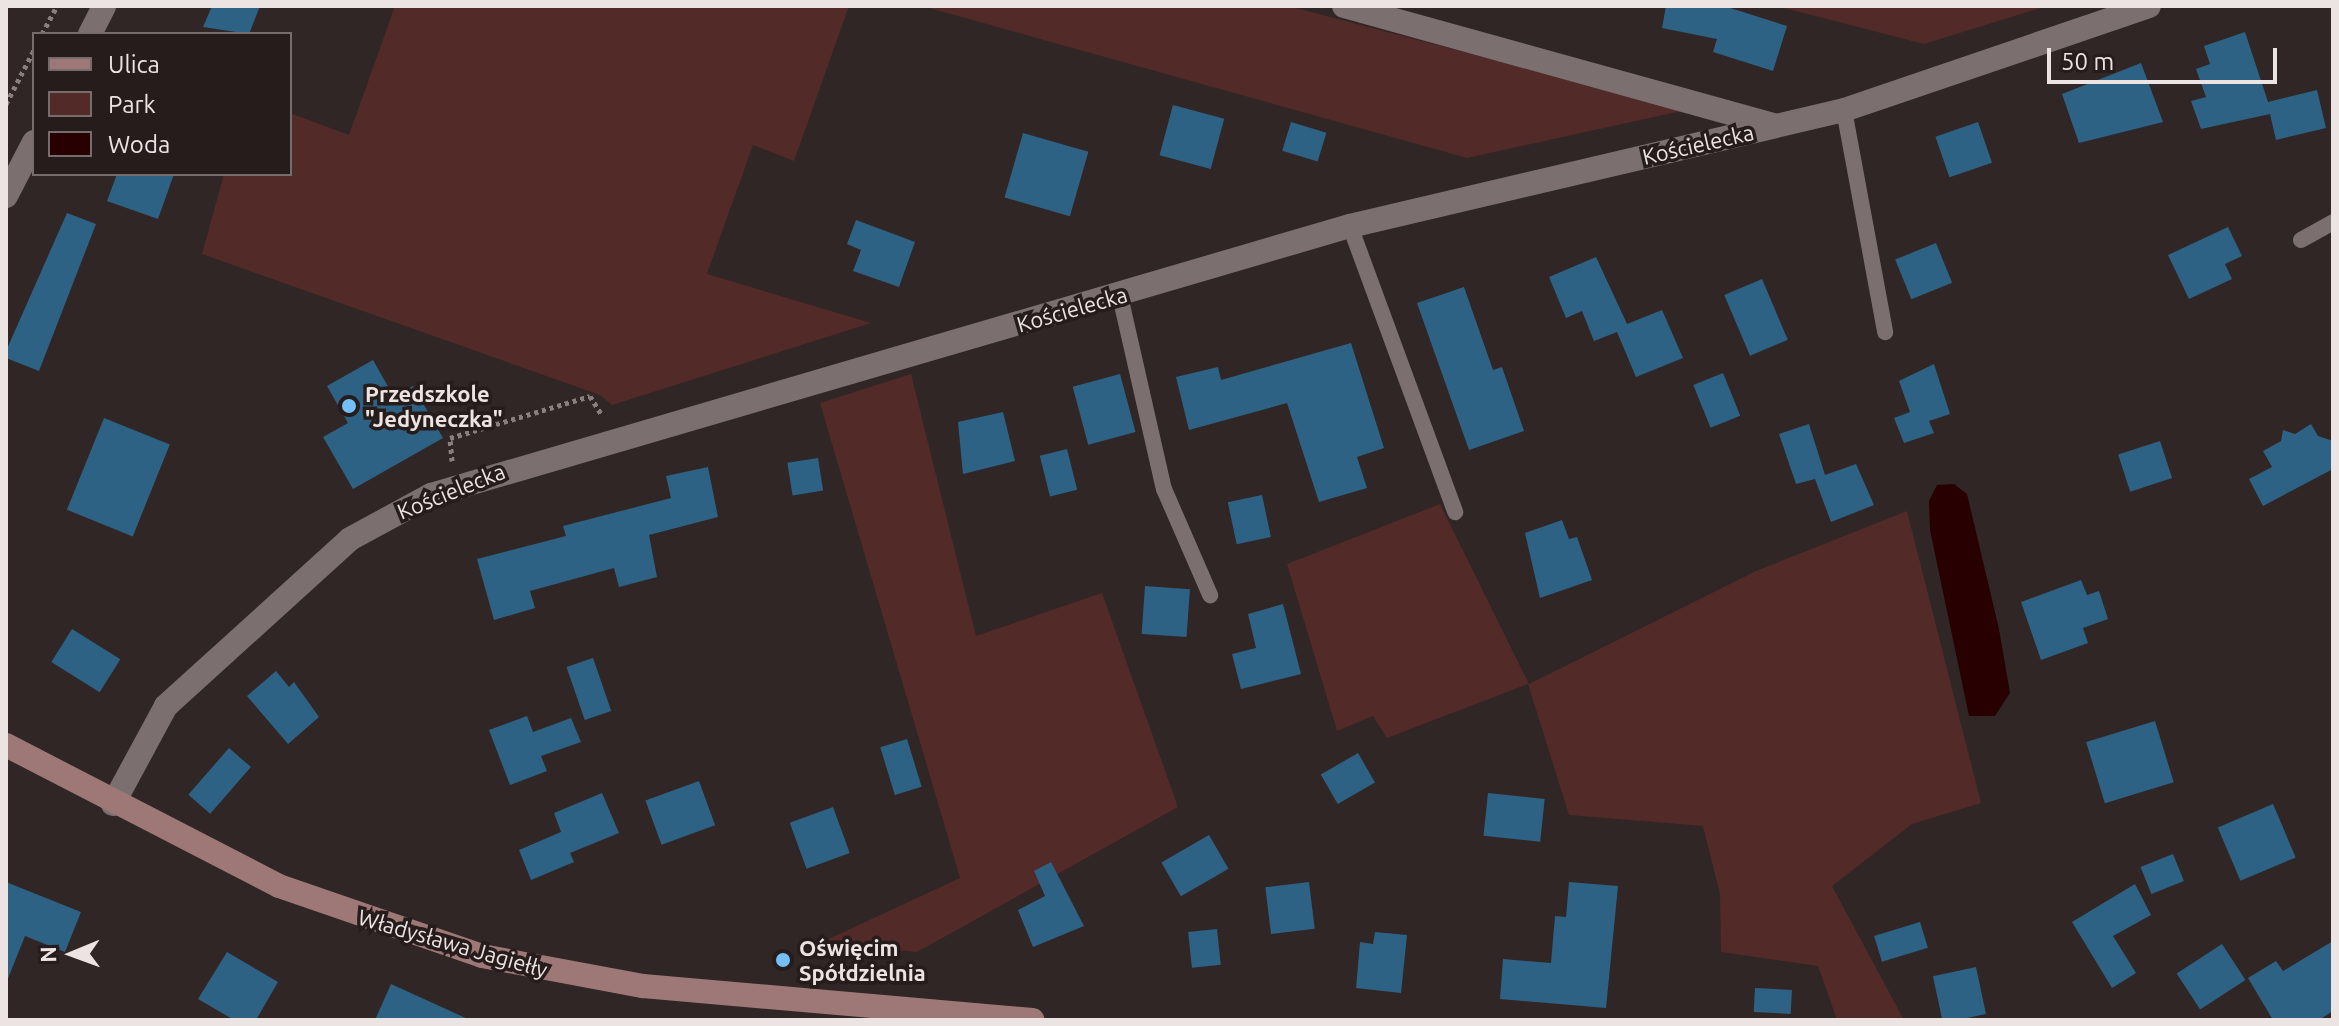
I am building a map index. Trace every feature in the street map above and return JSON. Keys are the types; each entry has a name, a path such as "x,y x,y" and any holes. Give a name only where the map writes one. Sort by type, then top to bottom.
{"street":[{"path":"91,32 104,6"},
{"path":"1344,6 1775,126"},
{"name":"Kościelecka","path":"113,804 166,706 350,539 393,513 513,467 1120,296 1350,226 1844,110 2149,6"},
{"path":"6,196 32,146"},
{"name":"Władysława Jagiełły","path":"6,745 113,804 279,886 482,956 643,986 1033,1020"}],"lane":[{"path":"1844,110 1885,332"},
{"path":"2301,240 2333,222"},
{"path":"1350,226 1455,512"},
{"path":"1120,296 1164,489 1210,595"}],"path":[{"path":"43,32 57,6"},
{"path":"7,99 32,54"}],"green space":[{"path":"395,6 849,6 794,161 753,145 707,274 871,323 612,405 600,395 202,254 223,176 292,176 292,114 349,135"},
{"path":"922,6 1288,6 1686,110 1467,158"},
{"path":"1776,6 2047,6 1924,44"},
{"path":"911,374 976,636 1102,593 1178,807 917,952 820,943 960,878 820,403"},
{"path":"1440,504 1529,684 1756,571 1907,511 1981,803 1912,824 1832,886 1904,1020 1837,1020 1818,966 1721,952 1720,894 1703,826 1569,815 1528,684 1387,738 1373,716 1337,731 1287,564"}],"water":[{"path":"1954,484 1967,494 1999,629 2010,693 1995,716 1969,716 1930,530 1929,501 1937,485"}],"building":[{"path":"212,6 260,6 250,32 203,27"},
{"path":"1666,6 1724,6 1787,26 1773,71 1713,52 1717,39 1662,28"},
{"path":"2245,32 2268,102 2317,90 2326,128 2276,140 2270,114 2201,129 2191,101 2206,97 2196,69 2210,64 2204,46"},
{"path":"2141,63 2163,122 2079,143 2062,94"},
{"path":"1173,105 1224,119 1211,169 1160,155"},
{"path":"1291,122 1326,133 1318,162 1282,151"},
{"path":"1978,122 1992,163 1949,177 1935,137"},
{"path":"1023,133 1088,152 1070,216 1005,197"},
{"path":"116,176 173,176 158,219 107,201"},
{"path":"67,213 96,224 39,371 6,358 6,351"},
{"path":"856,220 915,242 899,287 853,271 861,250 847,244"},
{"path":"2228,227 2242,256 2225,264 2232,279 2189,299 2168,255"},
{"path":"1936,243 1952,283 1911,299 1895,259"},
{"path":"1596,257 1627,324 1662,310 1683,358 1636,377 1617,332 1594,341 1582,311 1566,318 1549,277"},
{"path":"1762,279 1788,340 1750,356 1724,295"},
{"path":"1464,287 1493,370 1502,367 1524,431 1469,450 1417,303"},
{"path":"1351,343 1384,448 1357,457 1367,488 1319,502 1287,403 1189,430 1176,377 1218,367 1221,380"},
{"path":"373,360 394,397 413,386 443,438 353,489 323,437 348,423 327,386"},
{"path":"1934,364 1950,414 1929,421 1934,433 1904,443 1894,418 1910,412 1899,381"},
{"path":"1723,373 1740,416 1711,428 1693,385"},
{"path":"1120,374 1136,432 1088,445 1073,387"},
{"path":"1003,412 1015,461 963,474 958,422"},
{"path":"104,418 170,445 133,536 67,510"},
{"path":"1809,424 1825,475 1856,464 1874,505 1831,522 1815,479 1796,484 1779,434"},
{"path":"2311,424 2318,436 2333,441 2333,469 2263,506 2249,479 2272,467 2263,451 2281,441 2283,430 2295,434"},
{"path":"2160,441 2172,478 2130,492 2118,455"},
{"path":"1067,449 1077,490 1050,497 1040,456"},
{"path":"818,458 823,491 793,495 787,463"},
{"path":"708,467 718,517 649,535 657,577 619,587 614,568 530,591 535,608 494,620 477,559 566,536 563,526 671,498 666,476"},
{"path":"1262,495 1271,537 1237,544 1228,502"},
{"path":"1562,520 1569,539 1577,537 1592,580 1540,598 1525,533"},
{"path":"2081,580 2087,595 2099,591 2108,619 2083,628 2088,643 2041,660 2021,602"},
{"path":"1145,586 1190,589 1187,637 1142,634"},
{"path":"1283,604 1301,674 1241,689 1232,654 1256,648 1248,614"},
{"path":"72,629 120,659 100,692 51,662"},
{"path":"593,658 611,711 585,720 567,667"},
{"path":"276,671 289,687 294,682 319,717 288,744 247,696"},
{"path":"527,716 533,732 571,718 581,742 541,756 547,771 510,785 489,730"},
{"path":"2155,721 2174,782 2105,803 2086,742"},
{"path":"907,739 922,787 895,795 880,747"},
{"path":"229,748 251,767 210,814 188,795"},
{"path":"1358,753 1375,782 1338,804 1321,774"},
{"path":"699,781 715,825 662,845 645,800"},
{"path":"602,793 619,833 570,853 574,862 531,880 519,850 561,832 554,813"},
{"path":"1488,793 1545,799 1540,842 1484,836"},
{"path":"2273,804 2296,857 2240,881 2218,827"},
{"path":"833,807 850,853 807,869 790,823"},
{"path":"1209,835 1228,869 1181,896 1161,862"},
{"path":"2173,854 2184,881 2151,894 2141,867"},
{"path":"1051,862 1084,926 1033,947 1018,910 1045,896 1034,871"},
{"path":"6,882 81,912 65,952 25,936 7,981"},
{"path":"1309,882 1315,929 1271,934 1265,887"},
{"path":"1569,882 1618,886 1606,1008 1500,999 1503,959 1551,963 1555,916 1566,917"},
{"path":"2135,884 2151,915 2113,936 2136,973 2112,988 2072,922"},
{"path":"1920,922 1928,948 1882,962 1874,936"},
{"path":"1217,929 1221,965 1192,968 1188,932"},
{"path":"1375,932 1407,935 1401,993 1356,988 1360,942 1373,944"},
{"path":"2333,941 2333,1011 2319,1020 2273,1020 2248,978 2276,961 2283,971"},
{"path":"2222,944 2245,980 2200,1009 2177,973"},
{"path":"227,952 278,982 256,1020 234,1020 198,999"},
{"path":"1976,967 1986,1014 1942,1020 1933,976"},
{"path":"391,984 470,1020 375,1020"},
{"path":"1755,988 1792,990 1791,1014 1754,1012"}],"place":[{"name":"Przedszkole \"Jedyneczka\"","path":"349,406"},
{"name":"Oświęcim Spółdzielnia","path":"783,960"}]}
